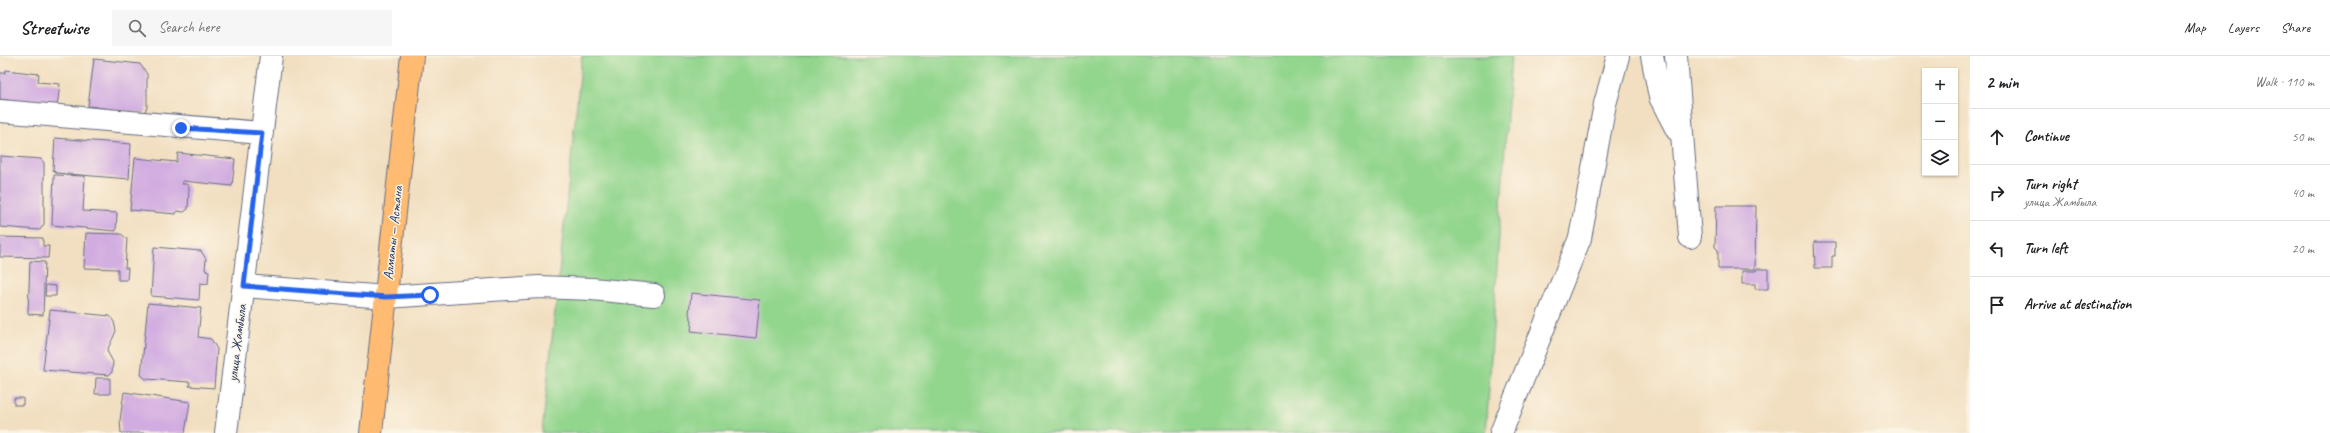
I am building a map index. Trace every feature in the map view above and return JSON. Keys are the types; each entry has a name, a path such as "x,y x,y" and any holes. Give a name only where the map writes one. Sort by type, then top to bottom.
{"highway":[{"name":"Алматы — Астана","path":"371,433 412,56"}],"street":[{"name":"улица Жамбыла","path":"226,433 271,56"},
{"path":"1501,433 1580,238 1605,104 1618,56"},
{"path":"1652,56 1660,97 1682,141"},
{"path":"1676,56 1690,237"},
{"path":"0,111 262,133"},
{"path":"244,286 386,297 539,287 592,289 654,294"}],"green space":[{"path":"582,56 1511,56 1486,433 542,433"}],"building":[{"path":"94,59 140,64 147,74 147,107 144,113 88,106"},
{"path":"6,70 39,74 38,82 60,84 57,107 0,99 0,73 5,73"},
{"path":"55,138 131,144 129,179 56,173 53,170"},
{"path":"178,153 235,159 232,186 183,181 182,184 187,184 189,188 188,209 184,212 177,211 176,214 130,210 135,158 177,162"},
{"path":"0,156 41,159 44,163 44,224 40,230 0,227"},
{"path":"54,175 85,176 83,211 117,213 116,231 52,225"},
{"path":"1716,206 1756,206 1755,269 1718,269 1718,250 1715,247"},
{"path":"86,233 121,234 127,239 125,268 128,268 127,280 118,280 118,269 84,268"},
{"path":"0,237 43,238 43,246 49,246 48,258 0,257"},
{"path":"1814,242 1835,242 1835,256 1832,256 1832,268 1815,268"},
{"path":"154,247 201,251 206,259 205,270 209,271 208,284 200,283 199,300 151,296"},
{"path":"30,261 45,262 43,315 28,314"},
{"path":"1756,269 1768,269 1768,289 1755,289 1755,284 1742,284 1742,271 1756,271"},
{"path":"46,285 56,286 56,296 45,296"},
{"path":"691,293 760,300 756,338 691,331 692,321 689,314"},
{"path":"148,303 201,308 198,337 211,339 217,349 214,388 189,386 190,382 146,379 141,375"},
{"path":"50,310 110,316 114,322 116,331 107,351 113,362 112,372 109,375 43,370"},
{"path":"96,378 110,378 110,394 95,394"},
{"path":"124,392 190,402 185,433 121,433 120,420"},
{"path":"14,398 23,398 23,405 14,405"}],"route":[{"path":"181,128 262,133 244,286 386,297 430,295"}]}
